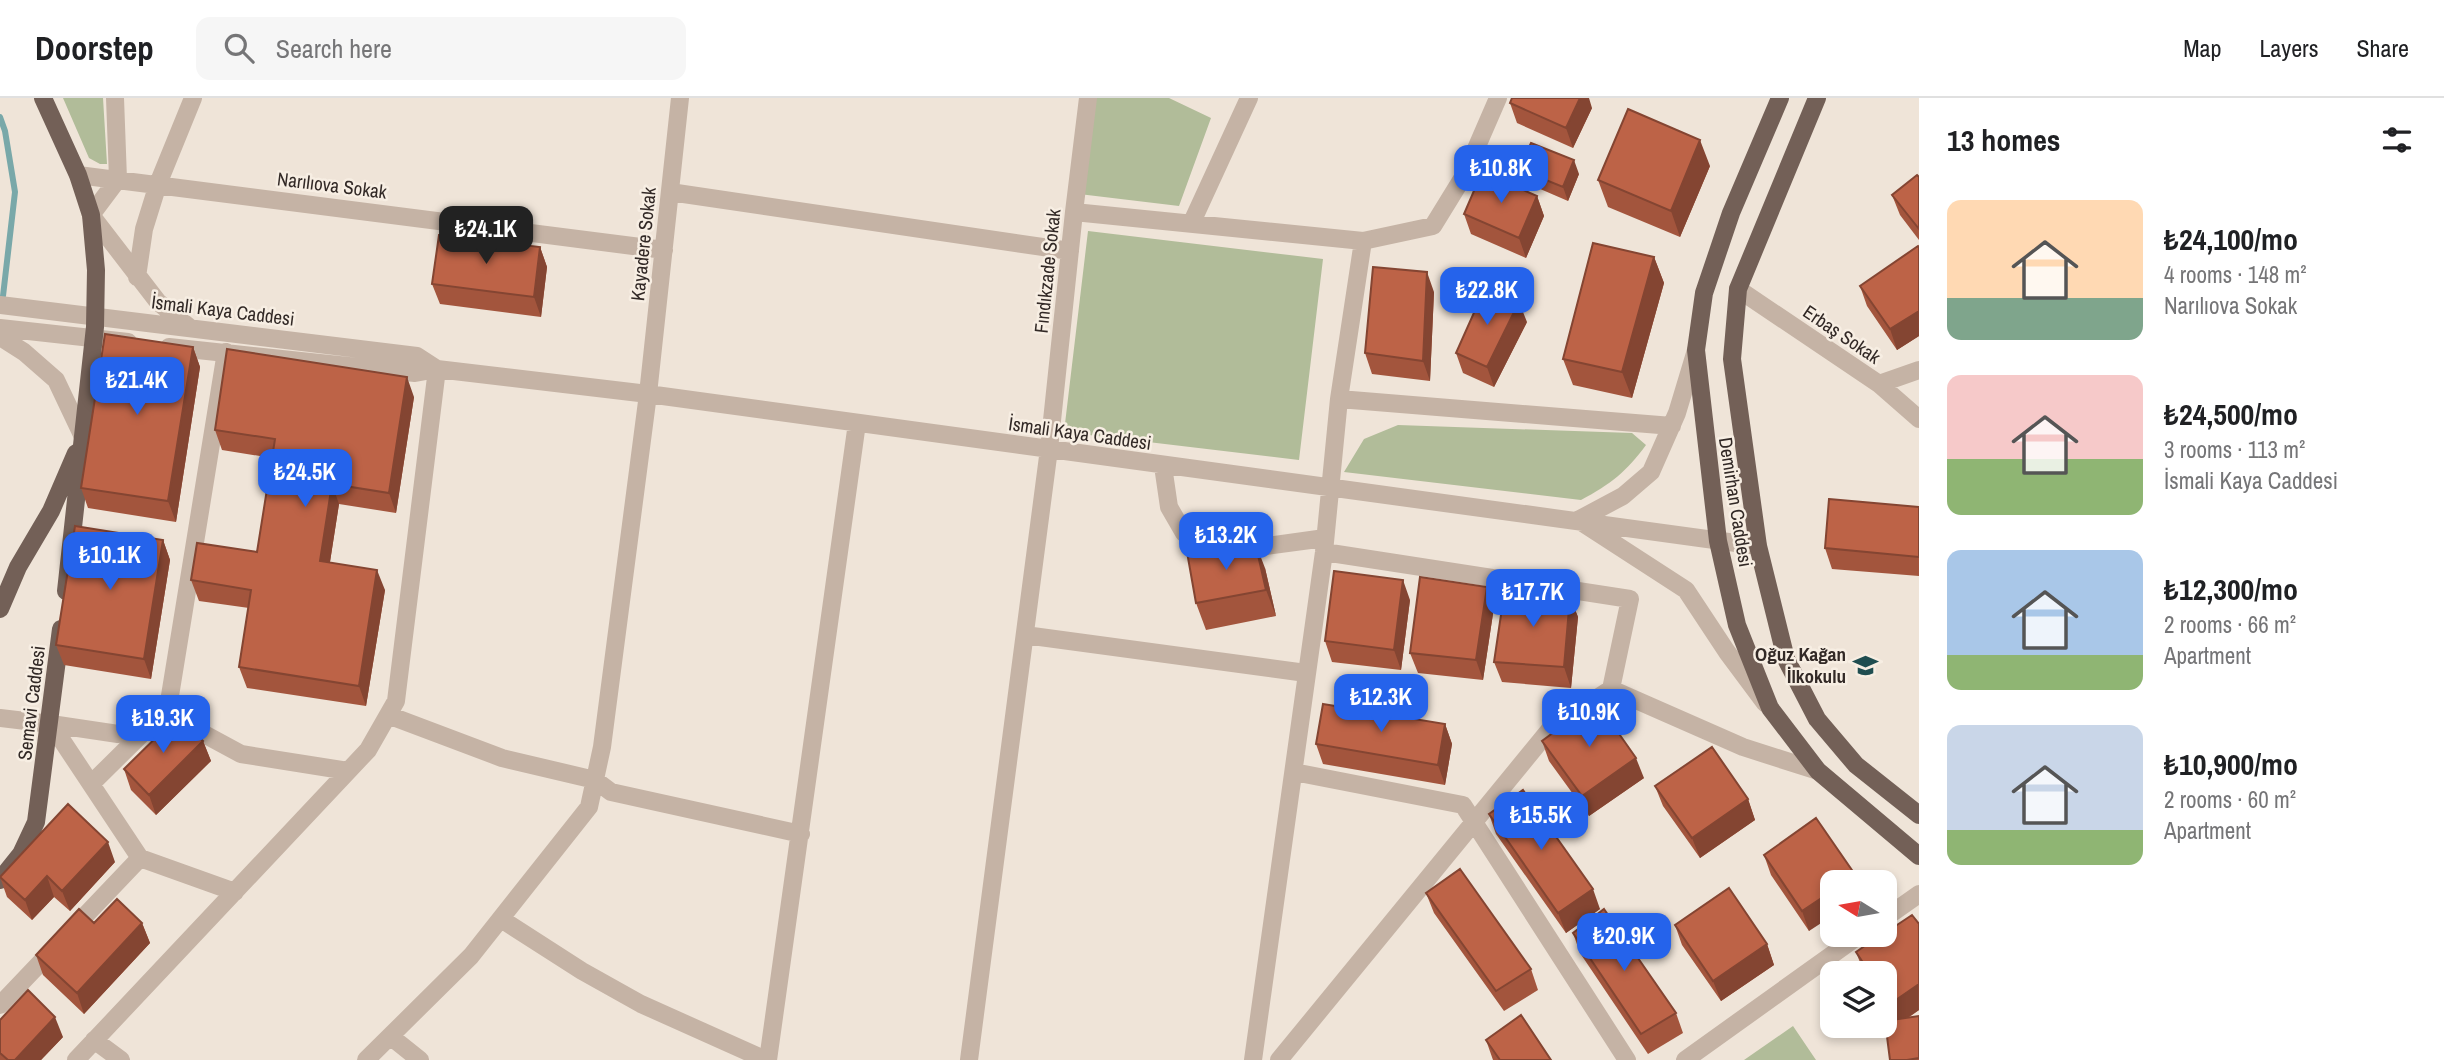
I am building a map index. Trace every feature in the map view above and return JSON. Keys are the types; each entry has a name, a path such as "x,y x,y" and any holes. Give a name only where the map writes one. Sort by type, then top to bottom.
{"main road":[{"name":"Semavi Caddesi","path":"0,880 21,853 36,822 51,724 95,327 96,270 91,215 78,175 43,98"},
{"name":"Demirhan Caddesi","path":"1780,98 1731,213 1704,293 1696,350 1718,541 1737,625 1770,708 1818,771 1919,856"},
{"name":"Demirhan Caddesi","path":"1817,98 1738,289 1732,359 1758,546 1786,659 1817,719 1856,765 1919,815"},
{"name":"Semavi Caddesi","path":"0,609 18,567 51,511 83,437"}],"street":[{"path":"115,98 118,179 91,215 158,302 189,327"},
{"path":"137,277 144,229 158,184 193,98"},
{"name":"Kayadere Sokak","path":"366,1060 471,956 589,807 602,747 648,394 680,98"},
{"name":"Fındıkzade Sokak","path":"969,1060 1049,449 1088,98"},
{"path":"1192,222 1249,98"},
{"path":"1074,212 1363,241 1433,226 1465,174 1498,98"},
{"name":"Narılıova Sokak","path":"78,175 664,250"},
{"path":"670,192 1070,251"},
{"path":"1258,1057 1324,545 1339,399 1363,241"},
{"name":"Erbaş Sokak","path":"1738,289 1879,384 1919,419"},
{"name":"İsmali Kaya Caddesi","path":"0,305 95,327 226,352 415,373 437,369 648,394 1758,546"},
{"name":"İsmali Kaya Caddesi","path":"0,328 189,327 417,356 437,369"},
{"path":"0,337 24,352 57,380 83,437"},
{"path":"1696,350 1678,413 1651,472 1623,496 1578,520 1686,590 1727,652 1770,708"},
{"path":"92,784 168,708 226,352"},
{"path":"76,1060 368,750 396,701 437,369"},
{"path":"1879,384 1919,370"},
{"path":"1339,399 1672,426"},
{"path":"500,919 582,971 641,1004 767,1060 857,423"},
{"path":"1163,466 1169,507 1184,533 1210,548 1324,545 1630,599 1611,689 1551,728 1279,1060"},
{"path":"1025,635 1306,673"},
{"path":"1611,689 1743,747 1818,771"},
{"path":"168,708 205,734 241,754 348,771"},
{"path":"388,715 502,758 595,780 611,792 801,834"},
{"path":"0,718 118,734 150,727"},
{"path":"51,724 139,858 235,892"},
{"path":"1294,772 1462,805 1627,1060"},
{"path":"0,1005 139,858"},
{"path":"1897,910 1919,894"},
{"path":"1685,1060 1843,947"},
{"path":"390,1036 420,1060"},
{"path":"94,1040 121,1060"}],"green space":[{"path":"63,98 103,98 107,164 100,164 89,158"},
{"path":"1095,98 1169,98 1211,118 1179,206 1079,194"},
{"path":"1088,231 1323,259 1299,460 1064,432"},
{"path":"1398,425 1632,433 1646,445 1617,477 1581,500 1344,472 1364,439"},
{"path":"1793,1026 1816,1060 1744,1060"}],"building":[{"path":"1512,98 1580,98 1566,128 1510,103"},
{"path":"1628,109 1700,140 1671,211 1598,180"},
{"path":"1531,143 1574,160 1563,187 1519,169"},
{"path":"1482,172 1537,196 1519,238 1464,214"},
{"path":"1917,175 1919,177 1919,229 1892,195"},
{"path":"439,235 540,247 534,297 432,284"},
{"path":"1593,243 1654,257 1622,372 1563,359"},
{"path":"1918,246 1919,311 1890,329 1860,286"},
{"path":"1373,267 1427,272 1423,361 1365,353"},
{"path":"1485,288 1519,302 1487,367 1456,353"},
{"path":"105,334 193,347 168,501 81,488"},
{"path":"227,349 407,377 389,493 332,484 320,561 377,570 359,686 239,667 251,590 191,580 197,543 257,552 275,439 215,430"},
{"path":"1829,499 1919,507 1919,557 1825,548"},
{"path":"75,526 163,540 144,659 56,645"},
{"path":"1255,542 1266,590 1196,603 1187,552"},
{"path":"1334,571 1403,580 1394,650 1325,641"},
{"path":"1420,577 1487,587 1476,660 1410,653"},
{"path":"1505,588 1570,597 1564,667 1494,662"},
{"path":"1596,701 1636,758 1582,796 1542,741"},
{"path":"1323,704 1445,724 1438,765 1316,744"},
{"path":"178,716 203,741 149,795 124,769"},
{"path":"1712,747 1748,799 1692,838 1655,786"},
{"path":"1523,790 1593,889 1558,913 1489,814"},
{"path":"68,804 108,842 62,891 47,876 25,900 0,877"},
{"path":"1816,818 1852,870 1820,870 1820,899 1802,911 1764,855"},
{"path":"1460,869 1531,969 1496,991 1426,893"},
{"path":"1729,888 1767,944 1713,981 1675,925"},
{"path":"117,899 142,923 77,993 36,955 79,909 94,923"},
{"path":"1604,909 1676,1013 1641,1034 1573,933"},
{"path":"1912,915 1919,924 1919,984 1897,999 1897,961 1862,961 1856,952 1863,947 1897,947 1897,925"},
{"path":"28,990 55,1017 15,1060 8,1060 0,1053 0,1020"},
{"path":"1521,1015 1551,1060 1500,1060 1486,1040"},
{"path":"1919,1016 1919,1058 1890,1060 1887,1038 1897,1038 1897,1019"}],"waterway":[{"path":"0,117 5,131 15,192 3,296"}],"place":[{"name":"Oğuz Kağan İlkokulu","path":"1866,665"}]}
